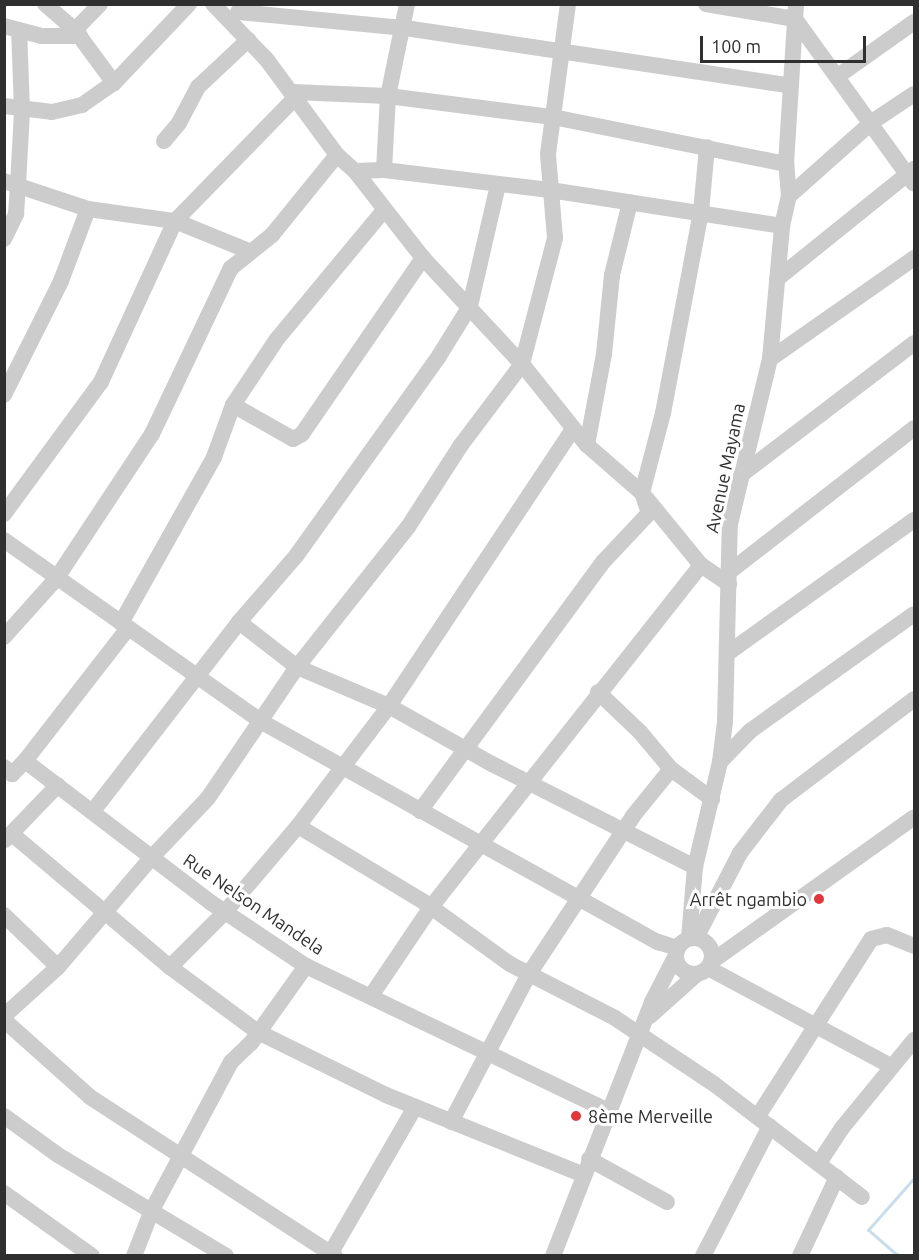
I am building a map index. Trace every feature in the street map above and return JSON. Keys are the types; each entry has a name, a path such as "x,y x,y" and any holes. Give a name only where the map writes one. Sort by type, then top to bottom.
{"street":[{"path":"45,4 77,33 114,83"},
{"path":"4,239 16,214 11,183 22,110 12,28 41,36 77,33 100,4"},
{"path":"4,106 22,110 67,111 82,105 114,83 189,4"},
{"path":"213,4 237,14 405,28 791,86"},
{"path":"384,170 388,96 405,28 407,4"},
{"path":"415,1107 331,1255 90,1097 4,1018 58,967 152,857 208,798 262,722 297,667 408,527 461,445 522,364 555,238 556,220 550,190 548,154 568,4"},
{"path":"706,4 796,12 838,76 912,176 777,279"},
{"name":"Avenue Mayama","path":"688,944 695,867 720,762 728,652 730,524 770,359 782,226 789,196 786,164 796,12"},
{"path":"237,14 248,40 295,94 337,154 355,171 423,258 522,364 587,445 642,493 701,565 728,579 915,429"},
{"path":"838,76 915,22"},
{"path":"164,141 179,123 198,87 248,40"},
{"path":"4,514 101,382 175,221 295,94 388,96 553,117 786,164"},
{"path":"789,196 872,122 915,94"},
{"path":"420,811 603,562 641,525 649,513 642,493 663,413 701,212 707,147"},
{"path":"4,637 56,579 152,434 226,277 249,251 272,235 337,154"},
{"path":"355,171 384,170 550,190 782,226"},
{"path":"11,183 88,209 175,221 249,251"},
{"path":"93,811 239,622 296,556 439,356 470,306 498,185"},
{"path":"587,445 604,354 612,275 630,202"},
{"path":"4,395 62,281 88,209"},
{"path":"4,767 12,774 25,761 124,626 214,457 233,405 277,339 384,210"},
{"path":"233,405 293,440 302,434 423,258"},
{"path":"770,359 915,258"},
{"path":"741,475 915,344"},
{"path":"170,967 225,912 298,826 389,706 573,429"},
{"path":"728,652 915,519"},
{"path":"4,540 56,579 199,676 262,722 340,768 578,898 688,944 711,950 705,968"},
{"path":"371,996 431,907 598,692 701,565"},
{"path":"720,762 750,731 915,614"},
{"path":"239,622 297,667 389,706 466,750 695,867"},
{"path":"598,692 640,732 671,769 712,799"},
{"path":"553,1256 586,1166 640,1035 740,853 781,800 915,699"},
{"name":"Rue Nelson Mandela","path":"25,761 225,912 306,966 609,1111"},
{"path":"451,1122 529,974 578,898 671,769"},
{"path":"58,785 8,837 105,912 170,967 258,1032 451,1122 586,1166 668,1202"},
{"path":"648,1019 705,968 915,817"},
{"path":"298,826 431,907 529,974 615,1018 764,1121 862,1197"},
{"path":"4,915 58,967"},
{"path":"688,944 726,939 765,924"},
{"path":"703,1256 764,1121 817,1027 871,939 887,935 915,946"},
{"path":"688,944 684,971 705,968 891,1066"},
{"path":"134,1256 152,1210 183,1156 231,1062 258,1032 306,966"},
{"path":"819,1163 891,1066 915,1040"},
{"path":"4,1116 58,1155 226,1256"},
{"path":"800,1256 837,1177"},
{"path":"4,1193 92,1256"}],"waterway":[{"path":"904,1256 896,1254 868,1230 914,1178"}],"place":[{"name":"Arrêt ngambio","path":"819,899"},
{"name":"8ème Merveille","path":"576,1116"}]}
